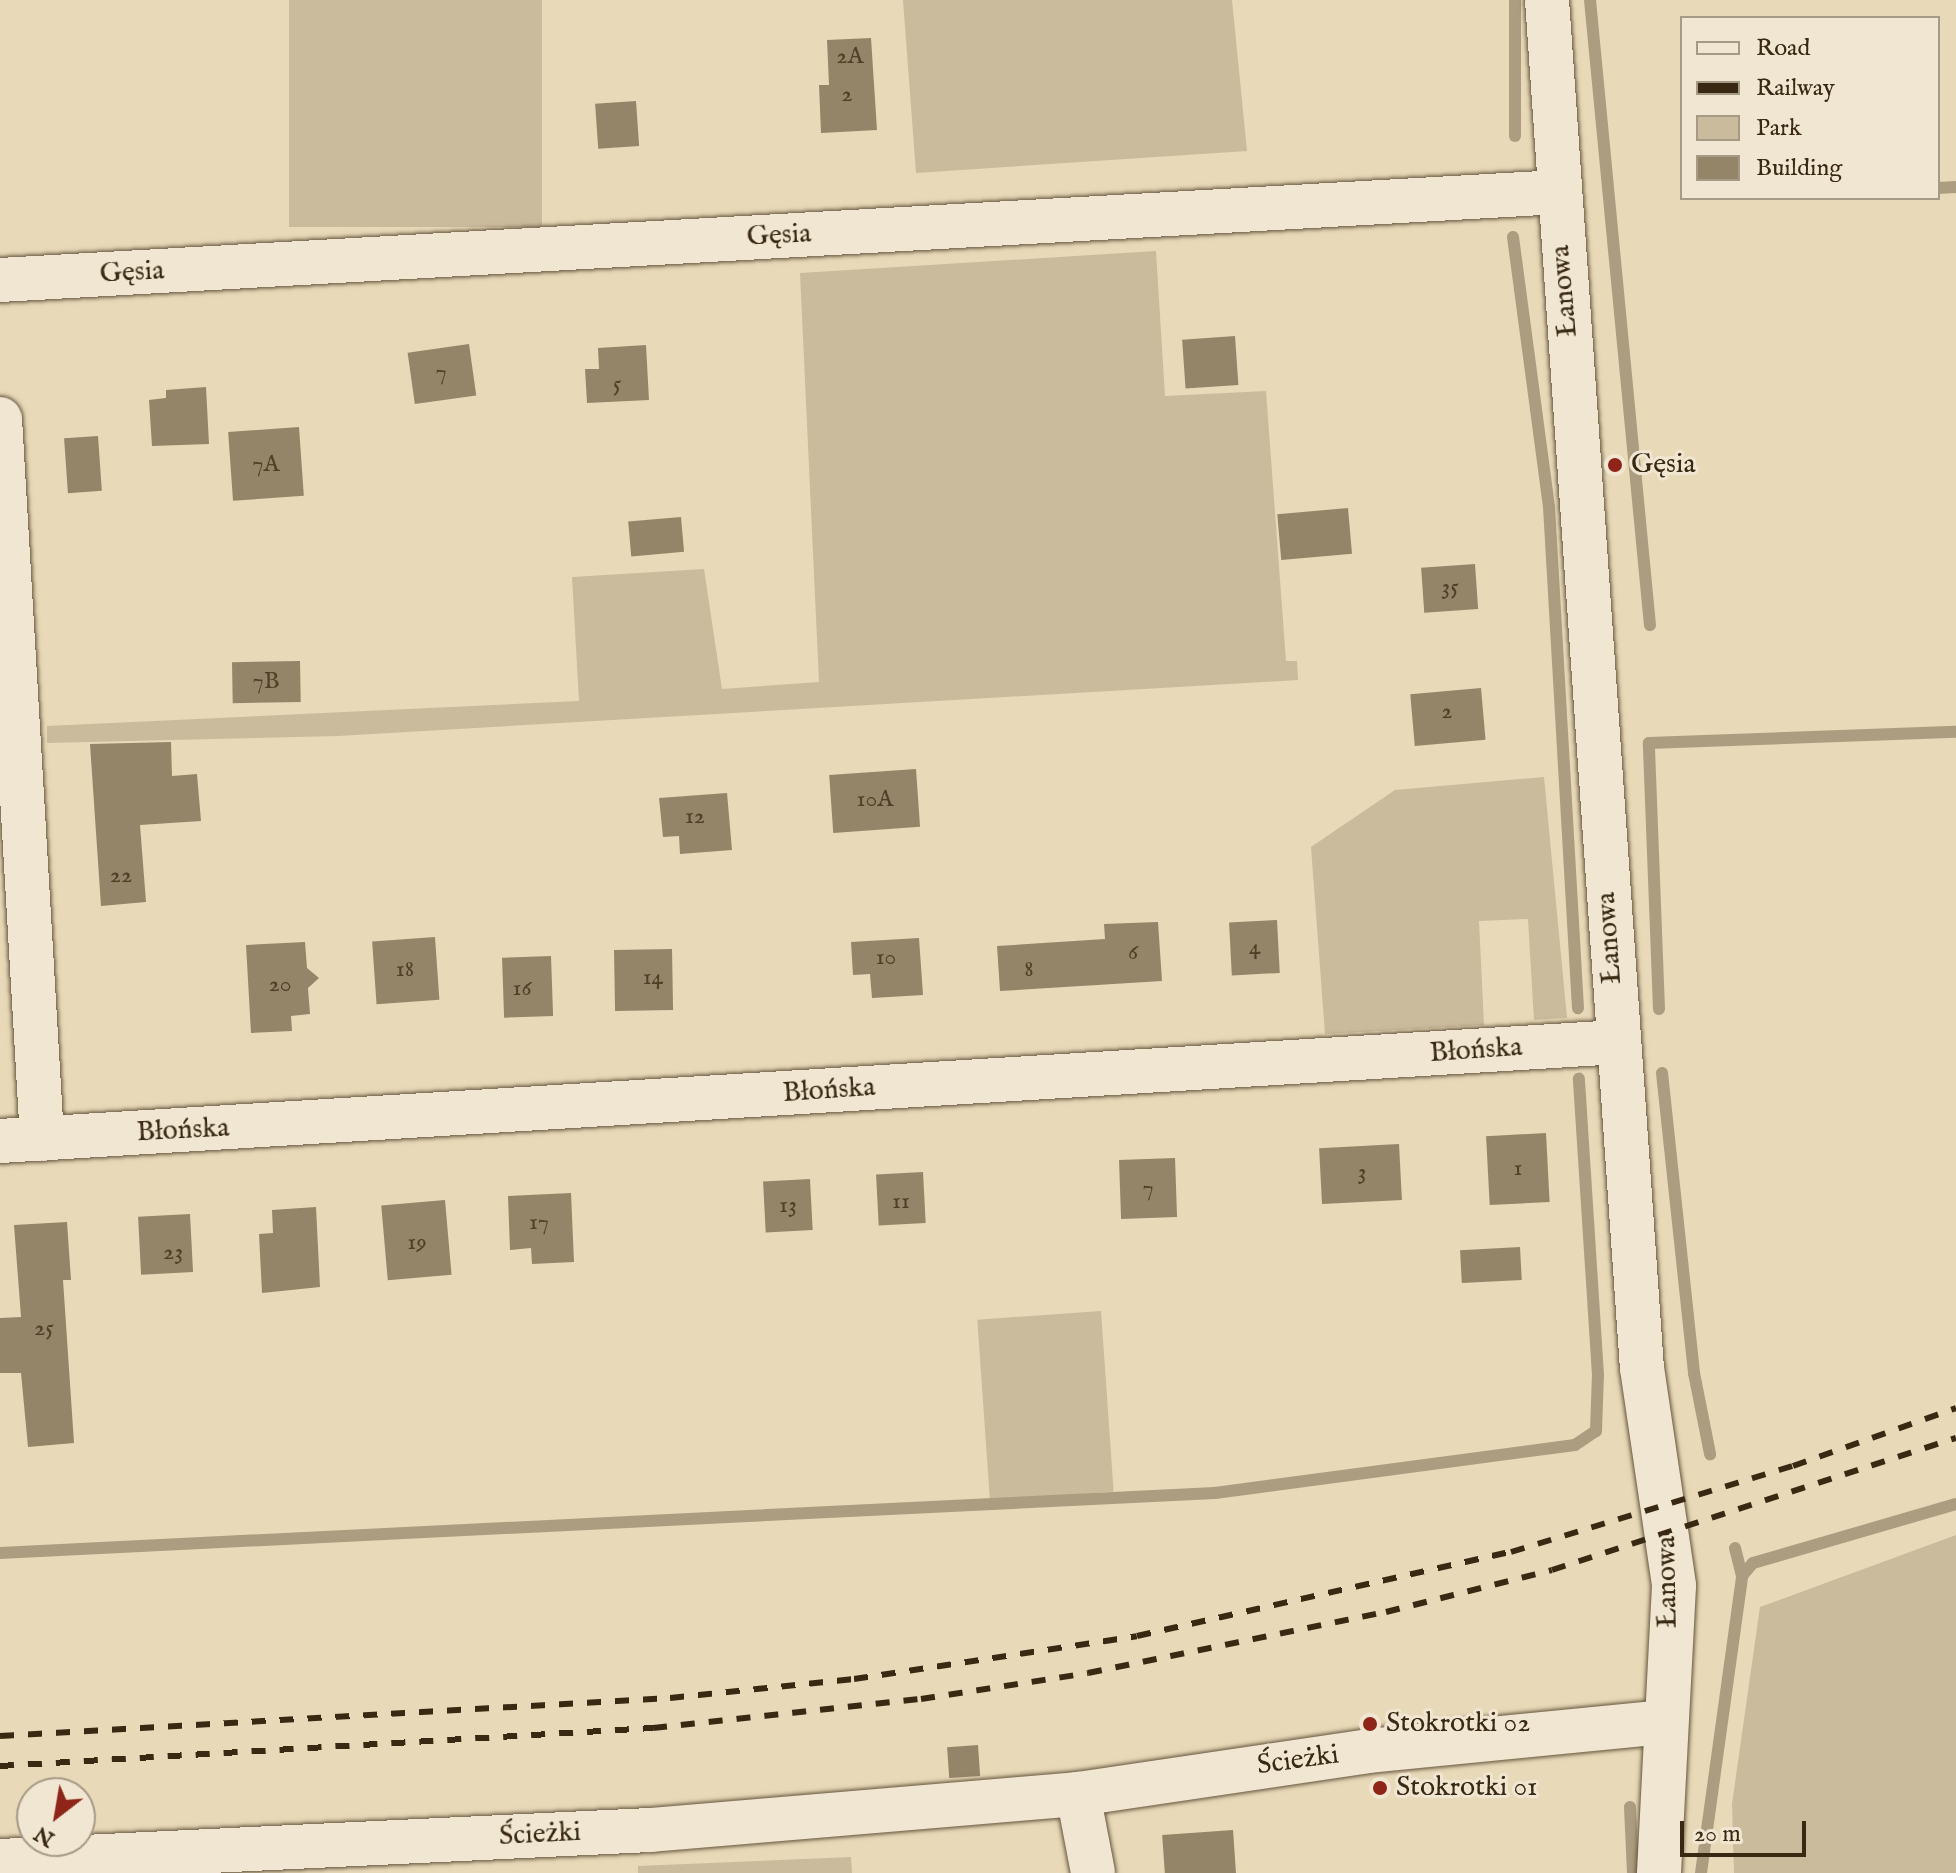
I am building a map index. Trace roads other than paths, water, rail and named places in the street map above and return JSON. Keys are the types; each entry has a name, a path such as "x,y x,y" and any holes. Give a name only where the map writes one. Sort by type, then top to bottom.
{"street":[{"name":"Łanowa","path":"1547,0 1557,192 1643,1382 1674,1586 1662,1722 1659,1873"},
{"name":"Gęsia","path":"0,280 1557,192"},
{"name":"Błońska","path":"0,419 21,1140 1617,1042"},
{"name":"Ścieżki","path":"0,1861 650,1830 1078,1794 1368,1751 1662,1722"},
{"path":"1078,1794 1093,1873"}],"waterway":[{"path":"1515,0 1515,136"},
{"path":"1590,0 1650,625"},
{"path":"1940,188 1956,187"},
{"path":"1513,237 1549,507 1578,1008"},
{"path":"1659,1009 1649,743 1956,732"},
{"path":"1662,1073 1694,1373 1710,1454"},
{"path":"0,1553 1215,1493 1575,1445 1596,1431 1598,1375 1579,1079"},
{"path":"1701,1873 1742,1576 1753,1563 1956,1504"},
{"path":"1735,1548 1742,1576"},
{"path":"1630,1807 1633,1873"}],"railway":[{"path":"0,1736 670,1698 854,1679 1137,1636 1511,1552 1793,1466 1956,1408"},
{"path":"0,1766 653,1728 921,1699 1088,1673 1386,1612 1552,1570 1956,1438"}],"place":[{"name":"Gęsia","path":"1615,465"},
{"name":"Stokrotki 02","path":"1370,1724"},
{"name":"Stokrotki 01","path":"1380,1788"}]}
